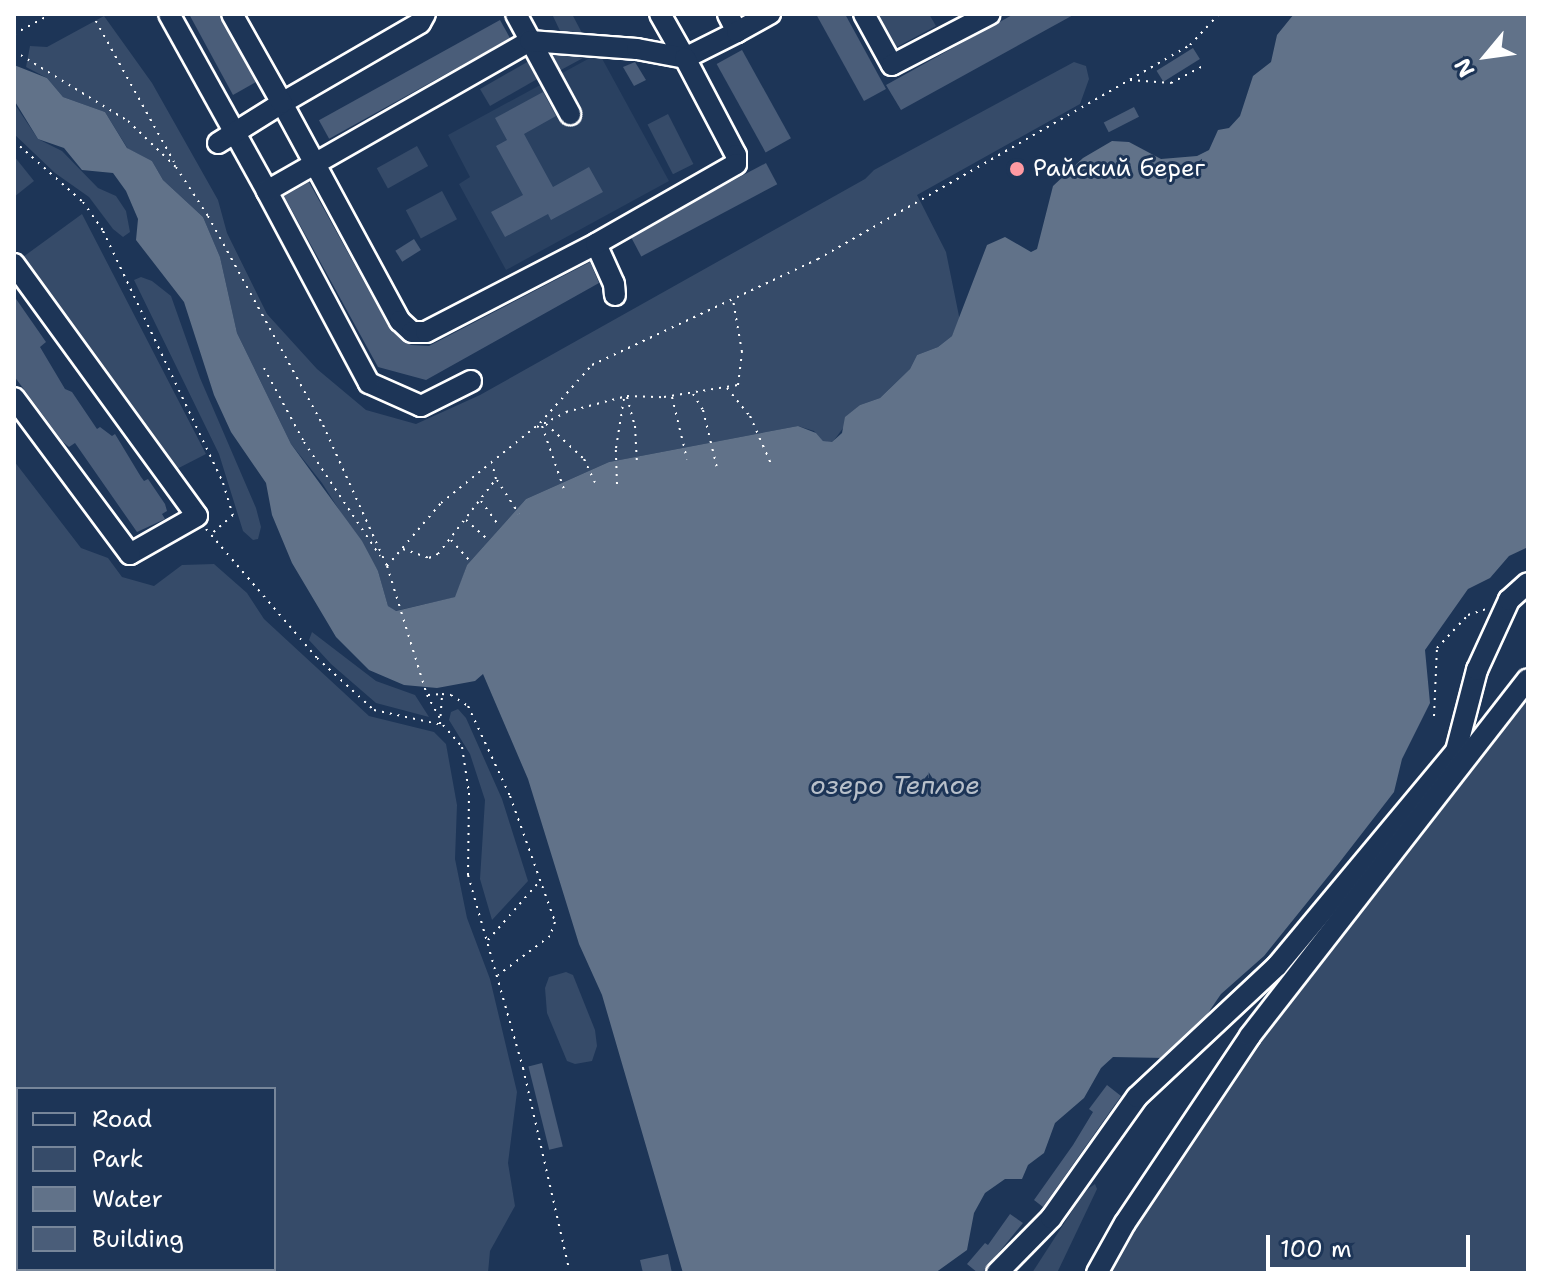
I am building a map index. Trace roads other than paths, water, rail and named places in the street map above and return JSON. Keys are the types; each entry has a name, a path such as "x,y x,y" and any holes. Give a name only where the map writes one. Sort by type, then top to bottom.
{"street":[{"path":"169,14 226,138 267,191 369,383 421,406 471,381"},
{"path":"232,14 400,321 412,332 426,332 596,244 736,164 736,155 660,14"},
{"path":"226,138 420,23 425,14"},
{"path":"516,14 570,114"},
{"path":"267,191 530,41 637,49 685,58 732,23 770,14"},
{"path":"864,14 892,65 990,14"},
{"path":"596,244 614,284 615,295"},
{"path":"14,264 197,516 130,554 14,398"},
{"path":"997,1273 1051,1218 1137,1097 1277,966 1456,751 1477,670 1509,600 1528,583"},
{"path":"1097,1273 1125,1223 1250,1036 1528,679"}],"water":[{"name":"озеро Теплое","path":"1294,14 1528,14 1528,547 1509,556 1490,578 1468,589 1425,650 1430,703 1402,759 1394,792 1339,863 1264,956 1221,994 1206,1016 1165,1058 1113,1057 1101,1068 1084,1098 1055,1123 1044,1153 1028,1165 1022,1179 1005,1179 985,1193 974,1213 967,1250 935,1273 683,1273 602,995 579,944 528,779 483,674 475,681 437,688 404,685 369,670 336,637 292,563 272,515 266,483 231,432 214,395 184,302 136,240 138,219 126,191 113,173 82,170 64,148 38,139 14,100 14,65 47,78 63,97 105,112 127,148 152,161 163,180 203,217 220,257 237,333 291,444 362,541 378,571 388,606 396,611 455,597 467,565 526,499 609,462 798,426 816,433 823,441 832,442 842,433 845,417 860,405 880,398 910,369 917,355 938,347 952,336 987,245 1005,237 1031,252 1037,249 1053,186 1083,158 1112,141 1129,142 1161,159 1197,156 1209,150 1218,130 1229,128 1240,116 1253,76 1271,62 1277,35"}],"place":[{"name":"Райский берег","path":"1017,169"}]}
